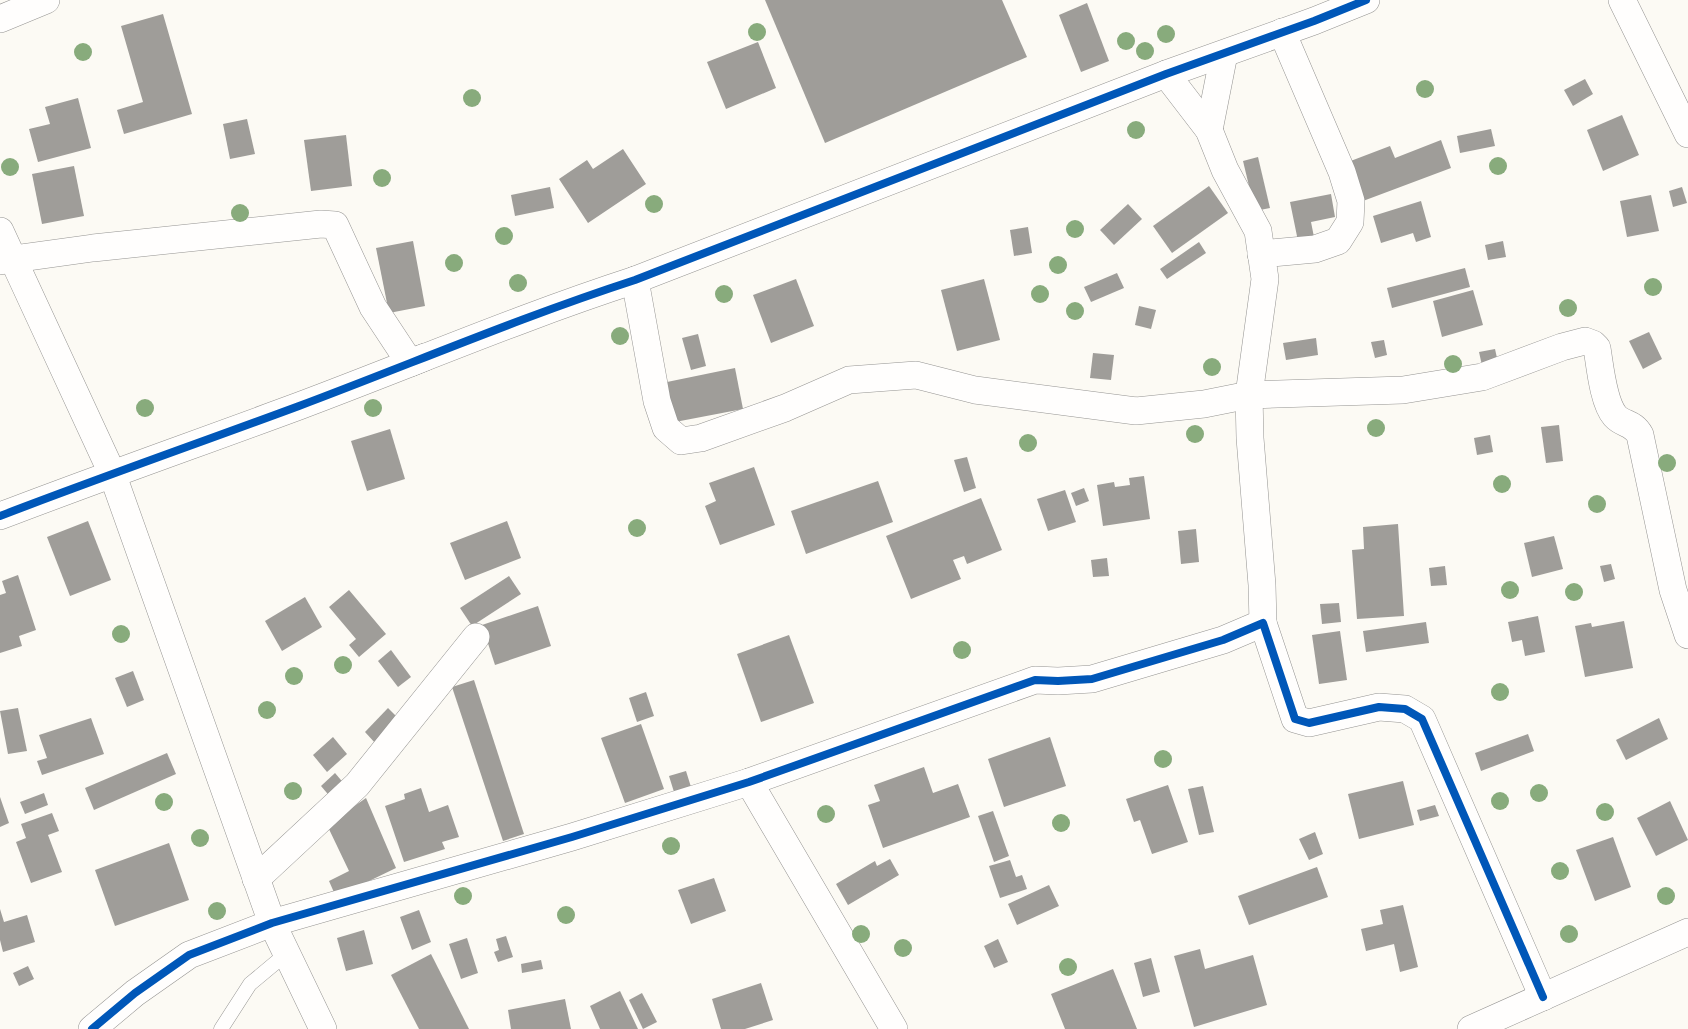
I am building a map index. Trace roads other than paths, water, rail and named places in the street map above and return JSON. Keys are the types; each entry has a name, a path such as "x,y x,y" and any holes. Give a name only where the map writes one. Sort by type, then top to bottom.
{"street":[{"path":"0,19 46,0"},
{"path":"0,516 578,299 635,280 1166,74 1282,32 1314,11 1366,0"},
{"path":"1622,0 1688,134"},
{"path":"1261,254 1315,249 1338,241 1350,222 1350,201 1342,172 1282,32"},
{"path":"1209,130 1224,54"},
{"path":"1166,74 1209,130 1225,170 1258,231 1265,279 1249,395 1263,623 1295,719 1309,723 1378,707 1405,709 1422,719 1543,997"},
{"path":"6,261 93,248 321,224 335,225 373,307 410,363 440,351"},
{"path":"0,231 6,261 112,473 272,923 323,1029"},
{"path":"635,280 657,401 666,428 681,441 701,438 785,408 849,380 916,375 975,390 1136,411 1204,404 1249,395 1403,390 1482,377 1562,347 1585,341 1597,348 1603,388 1615,416 1636,428 1640,435 1671,582 1688,634"},
{"path":"92,1029 135,993 189,955 272,923 572,837 749,782 1035,680 1092,679 1222,640 1263,623"},
{"path":"256,879 357,785 476,637"},
{"path":"749,782 894,1029"},
{"path":"1471,1029 1688,932"}],"lane":[{"path":"220,1029 250,984 286,954"}]}
